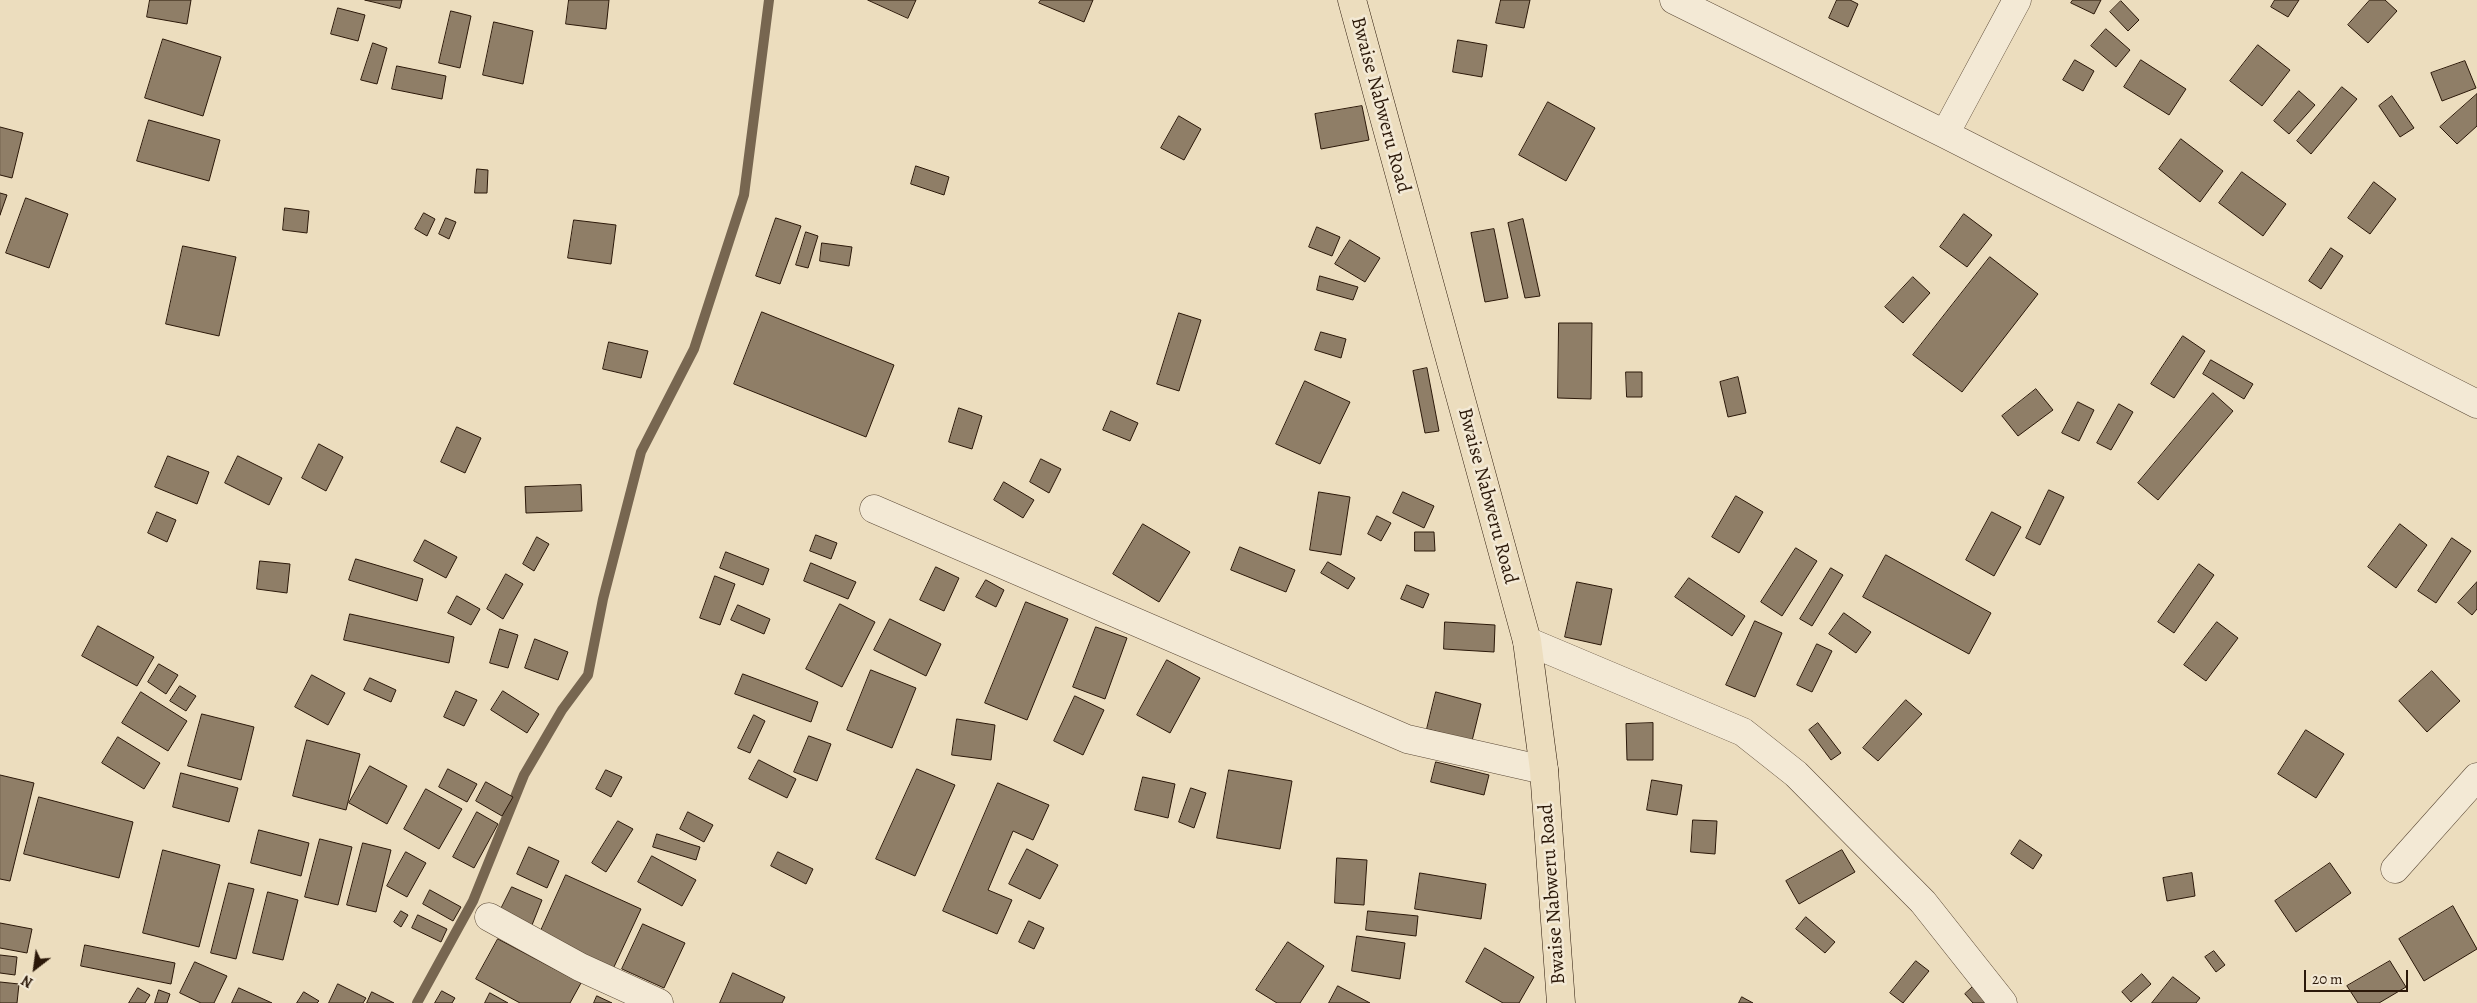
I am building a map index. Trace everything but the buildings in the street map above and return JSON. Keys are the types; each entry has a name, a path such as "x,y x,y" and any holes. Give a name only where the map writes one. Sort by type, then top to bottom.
{"main road":[{"name":"Bwaise Nabweru Road","path":"1352,0 1526,641 1544,770 1561,1003"}],"street":[{"path":"1674,0 1945,134 2477,404"},
{"path":"1945,134 2017,0"},
{"path":"874,509 1407,739 1544,770"},
{"path":"1526,641 1743,732 1796,774 1923,902 2003,1003"},
{"path":"2395,869 2477,777"},
{"path":"489,917 580,967 659,1003"}],"waterway":[{"path":"417,1003 473,901 524,775 562,710 588,675 603,599 641,452 694,349 744,195 769,0"}]}
